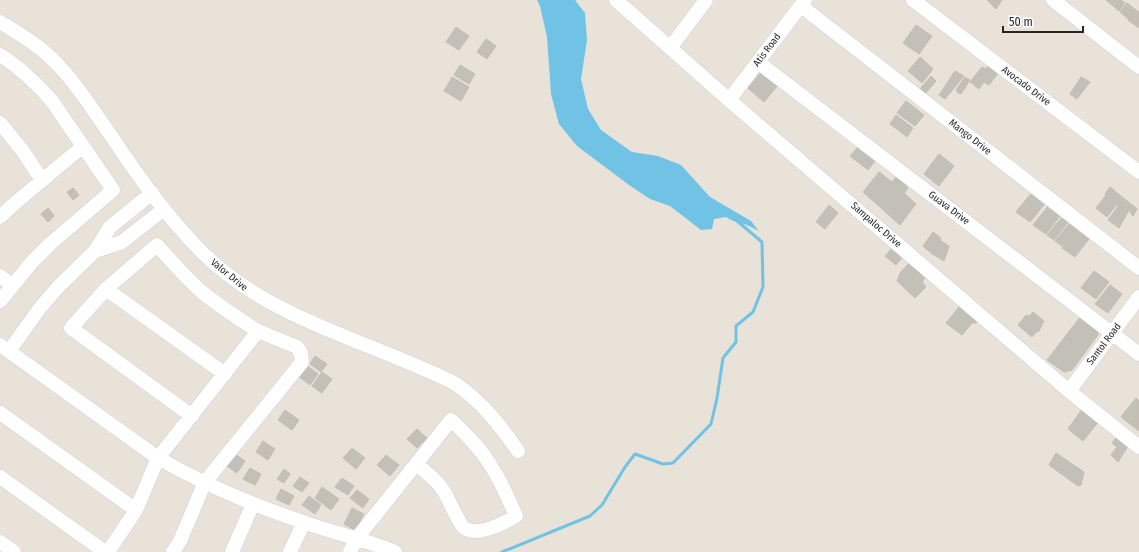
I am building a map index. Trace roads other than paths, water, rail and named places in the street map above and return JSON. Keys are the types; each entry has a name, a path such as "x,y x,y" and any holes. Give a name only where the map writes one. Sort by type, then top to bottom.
{"street":[{"name":"Sampaloc Drive","path":"616,0 729,100 1069,391 1139,447"},
{"path":"670,48 706,0"},
{"name":"Avocado Drive","path":"913,0 1139,172"},
{"path":"1052,0 1139,67"},
{"name":"Atis Road","path":"729,100 803,3"},
{"name":"Mango Drive","path":"803,3 1139,268"},
{"name":"Valor Drive","path":"0,22 39,47 60,66 74,82 124,156 164,209 197,247 222,271 262,299 294,315 445,379 461,388 477,400 497,422 518,451"},
{"path":"0,55 22,70 52,101 82,147 113,190 50,244 32,262 0,301"},
{"name":"Guava Drive","path":"758,62 1139,354"},
{"path":"0,122 22,150 42,180"},
{"path":"0,215 82,147"},
{"path":"152,193 110,227 95,251 58,287 5,348 158,458 183,472 253,504 395,552"},
{"path":"95,251 122,242 164,209"},
{"path":"174,552 205,482 302,362 301,353 297,348 258,331 202,292 178,269 158,245 106,289 71,328 192,416"},
{"path":"0,276 12,285"},
{"path":"106,289 225,374"},
{"name":"Santol Road","path":"1069,391 1139,297"},
{"path":"108,552 136,510 158,458 258,331"},
{"path":"0,412 136,510"},
{"path":"350,552 357,538 451,420 464,432 495,471 516,516 500,525 483,530 467,530 462,527 441,488 428,473 416,464"},
{"path":"0,476 105,552"},
{"path":"232,552 253,504"},
{"path":"290,552 304,522"},
{"path":"0,542 14,552"}],"water":[{"path":"537,0 575,0 585,13 587,40 581,79 588,109 601,130 632,152 658,156 681,165 710,197 751,221 759,231 726,217 714,219 712,229 701,230 670,206 650,199 629,185 577,146 559,124 551,94 547,37 540,6"}],"waterway":[{"path":"502,552 590,516 602,505 625,467 635,454 663,464 673,463 711,424 717,398 723,358 736,342 736,326 753,312 763,287 762,242 736,220"}]}
